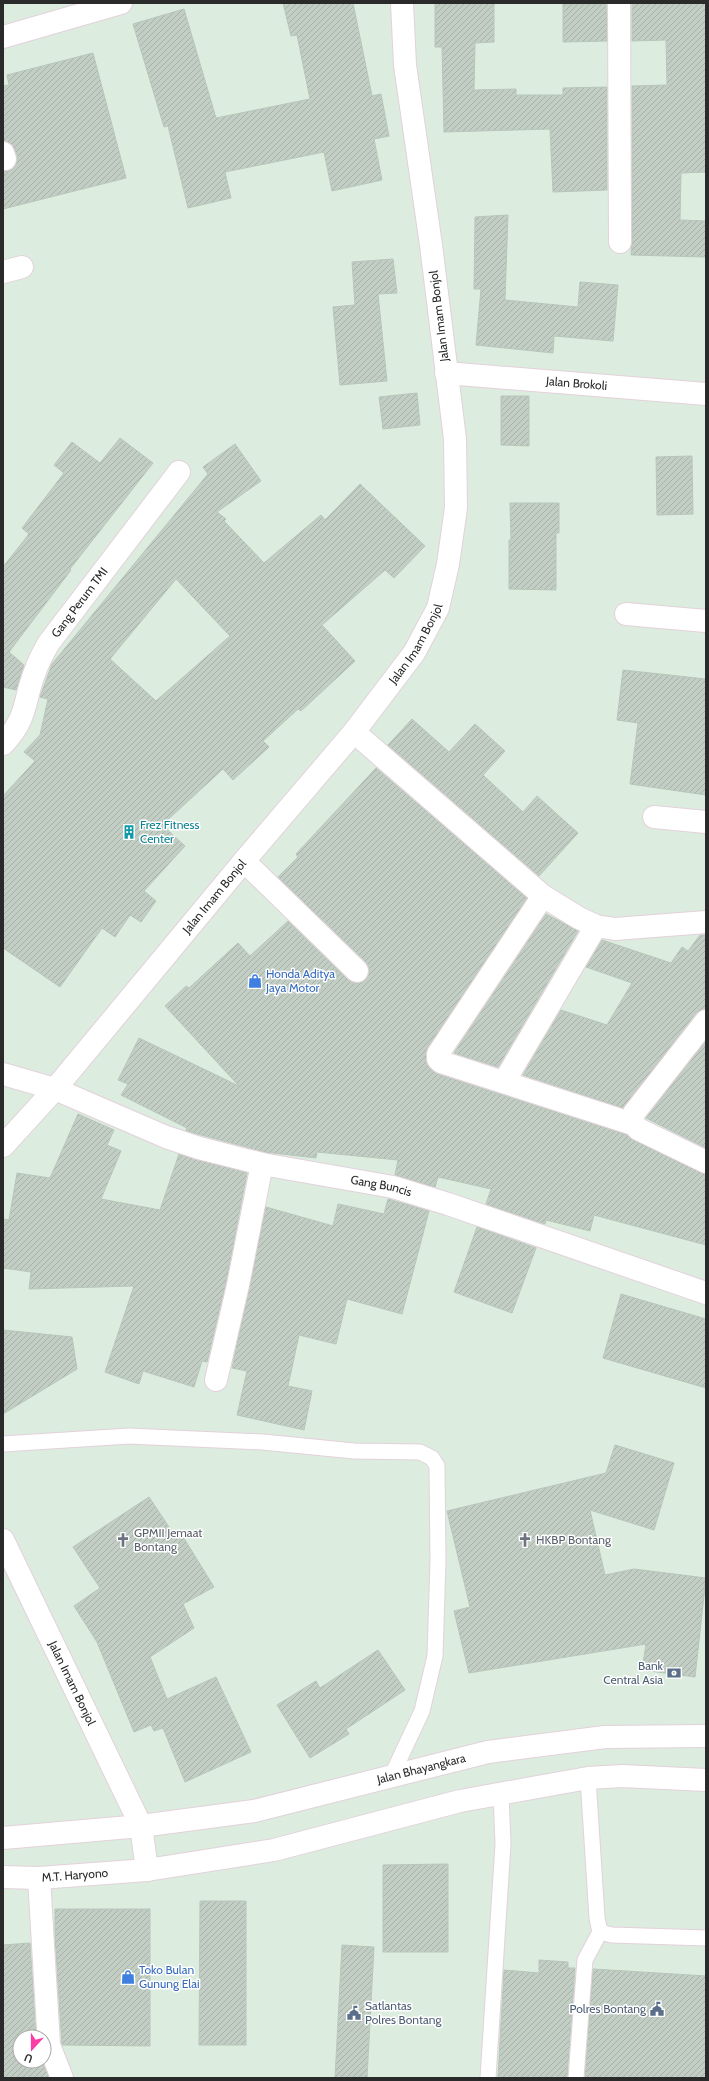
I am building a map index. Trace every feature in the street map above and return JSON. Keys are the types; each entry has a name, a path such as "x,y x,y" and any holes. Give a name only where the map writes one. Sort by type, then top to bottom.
{"street":[{"path":"3,37 121,3"},
{"name":"Jalan Imam Bonjol","path":"3,1146 55,1089 244,861 354,732 414,653 438,608 448,564 456,508 454,439 430,237 405,65 402,3"},
{"path":"619,3 620,242"},
{"name":"Jalan Brokoli","path":"446,373 706,394"},
{"name":"Gang Perum TMI","path":"3,744 15,731 22,717 35,670 48,644 179,472"},
{"path":"626,614 706,621"},
{"path":"354,732 543,896 596,926 615,929 637,929 706,922"},
{"path":"654,817 706,822"},
{"path":"244,861 357,971"},
{"path":"543,896 438,1054 438,1059 441,1062 634,1124 638,1129 706,1162"},
{"path":"504,1082 596,926"},
{"path":"634,1124 634,1113 706,1021"},
{"name":"Gang Buncis","path":"3,1074 55,1089 166,1137 199,1148 262,1164 393,1187 456,1206 706,1294"},
{"path":"216,1380 238,1285 262,1164"},
{"name":"Jalan Imam Bonjol","path":"3,1540 141,1826 147,1870"},
{"name":"Jalan Bhayangkara","path":"141,1826 254,1811 488,1752 605,1737 706,1736"},
{"path":"147,1870 274,1850 460,1802 588,1778 622,1776 706,1780"},
{"path":"3,1838 141,1826"},
{"name":"M.T. Haryono","path":"3,1877 39,1878 147,1870"},
{"path":"39,1878 49,2045 62,2078"}],"lane":[{"path":"3,1444 129,1436 263,1442 354,1451 420,1452 432,1458 437,1466 438,1561 435,1656 422,1711 392,1775"},
{"path":"576,2078 585,1960 600,1932 597,1918 588,1778"},
{"path":"488,2078 503,1844 501,1794"},
{"path":"600,1932 612,1935 706,1938"}],"building":[{"path":"283,3 353,3 372,96 381,94 389,136 374,139 382,180 332,191 324,152 225,172 231,198 188,208 168,126 164,127 133,24 184,9 216,118 310,99 297,35 291,36"},
{"path":"435,3 494,3 494,42 475,43 474,90 516,89 516,95 563,95 563,88 607,87 607,190 553,192 550,129 444,132 442,47 435,47"},
{"path":"632,3 706,3 706,172 681,173 680,220 706,221 706,257 631,255 632,86 667,85 666,40 632,41"},
{"path":"563,4 606,4 607,41 563,42"},
{"path":"93,53 126,178 3,209 3,171 9,171 14,168 17,161 17,155 12,144 3,141 3,86 9,85 7,75"},
{"path":"508,215 505,300 578,307 580,282 618,285 613,341 554,336 553,353 476,345 481,289 474,289 475,217"},
{"path":"393,259 397,293 378,294 387,381 340,385 333,307 355,305 352,262"},
{"path":"417,393 420,425 383,429 379,397"},
{"path":"501,396 529,396 529,446 501,445"},
{"path":"120,438 153,463 70,569 71,570 9,652 24,665 16,690 3,687 3,567 29,534 22,528 64,473 54,465 72,442 100,463"},
{"path":"235,444 261,481 217,512 226,519 224,521 264,563 321,515 325,520 360,484 425,546 394,578 385,570 322,625 355,661 301,711 298,709 263,741 269,747 233,780 223,769 162,825 185,846 144,891 156,901 141,922 130,915 115,937 102,928 60,987 3,948 3,796 35,761 24,752 40,735 48,699 40,697 52,664 208,474 203,467","holes":["176,579 230,636 156,701 110,659"]},
{"path":"692,456 693,514 657,515 656,457"},
{"path":"510,503 559,503 559,533 556,533 556,590 509,589 509,540 511,540"},
{"path":"623,670 706,679 706,795 630,784 638,723 617,720"},
{"path":"412,719 449,752 475,724 505,751 483,775 523,812 537,796 578,833 539,876 388,745"},
{"path":"376,768 527,898 428,1047 426,1059 429,1068 437,1074 627,1135 633,1140 706,1174 706,1245 594,1215 590,1231 546,1220 545,1224 486,1204 491,1189 438,1177 435,1187 395,1175 398,1160 317,1152 316,1158 265,1152 186,1131 187,1128 121,1095 128,1084 118,1080 139,1038 239,1086 165,1006 186,986 189,988 238,943 250,956 288,921 348,980 354,983 360,983 366,979 369,974 369,968 366,962 278,877 298,857 296,854"},
{"path":"546,914 578,931 498,1067 454,1053"},
{"path":"700,935 706,935 706,1009 696,1013 623,1108 523,1075 561,1010 607,1025 632,983 586,967 602,940 671,963 682,947 688,951"},
{"path":"706,1041 706,1148 646,1118"},
{"path":"78,1114 114,1130 107,1145 121,1151 101,1199 160,1210 179,1154 247,1173 226,1282 207,1362 202,1361 194,1387 143,1371 139,1384 105,1372 134,1286 29,1289 31,1272 3,1268 3,1219 9,1220 17,1173 50,1178"},
{"path":"388,1199 429,1211 402,1314 347,1299 336,1344 299,1335 288,1386 312,1391 304,1430 237,1415 247,1371 232,1368 266,1207 333,1226 338,1204 384,1214"},
{"path":"477,1227 536,1248 512,1313 454,1292"},
{"path":"621,1294 706,1319 706,1388 603,1358"},
{"path":"3,1330 72,1337 77,1369 3,1414"},
{"path":"615,1445 674,1463 654,1530 590,1510 605,1575 634,1569 706,1578 695,1677 642,1670 646,1644 469,1673 454,1611 470,1607 447,1511 606,1473"},
{"path":"149,1497 177,1539 182,1535 214,1587 183,1604 194,1628 150,1657 167,1699 216,1677 251,1752 185,1782 163,1728 154,1731 151,1725 134,1732 97,1642 74,1606 100,1588 73,1547"},
{"path":"378,1650 405,1690 346,1729 349,1734 310,1758 277,1705 316,1681 320,1688"},
{"path":"448,1864 448,1952 383,1952 383,1865"},
{"path":"200,1901 246,1901 246,2045 199,2045"},
{"path":"55,1909 150,1909 150,2046 62,2045 55,1937"},
{"path":"30,1943 35,2029 12,2029 12,2069 45,2069 49,2078 3,2078 3,1945"},
{"name":"Satlantas Polres Bontang","path":"342,1945 374,1947 367,2078 335,2078"},
{"path":"539,1960 568,1962 568,1968 575,1968 567,2078 498,2078 504,1970 539,1973"},
{"name":"Polres Bontang","path":"593,1969 706,1976 706,2078 585,2078"}],"place":[{"name":"Frez Fitness Center","path":"129,832"},
{"name":"Honda Aditya Jaya Motor","path":"255,981"},
{"name":"GPMII Jemaat Bontang","path":"123,1540"},
{"name":"HKBP Bontang","path":"525,1540"},
{"name":"Bank Central Asia","path":"674,1673"},
{"name":"Toko Bulan Gunung Elai","path":"128,1977"},
{"name":"Polres Bontang","path":"657,2009"},
{"name":"Satlantas Polres Bontang","path":"354,2013"}]}
